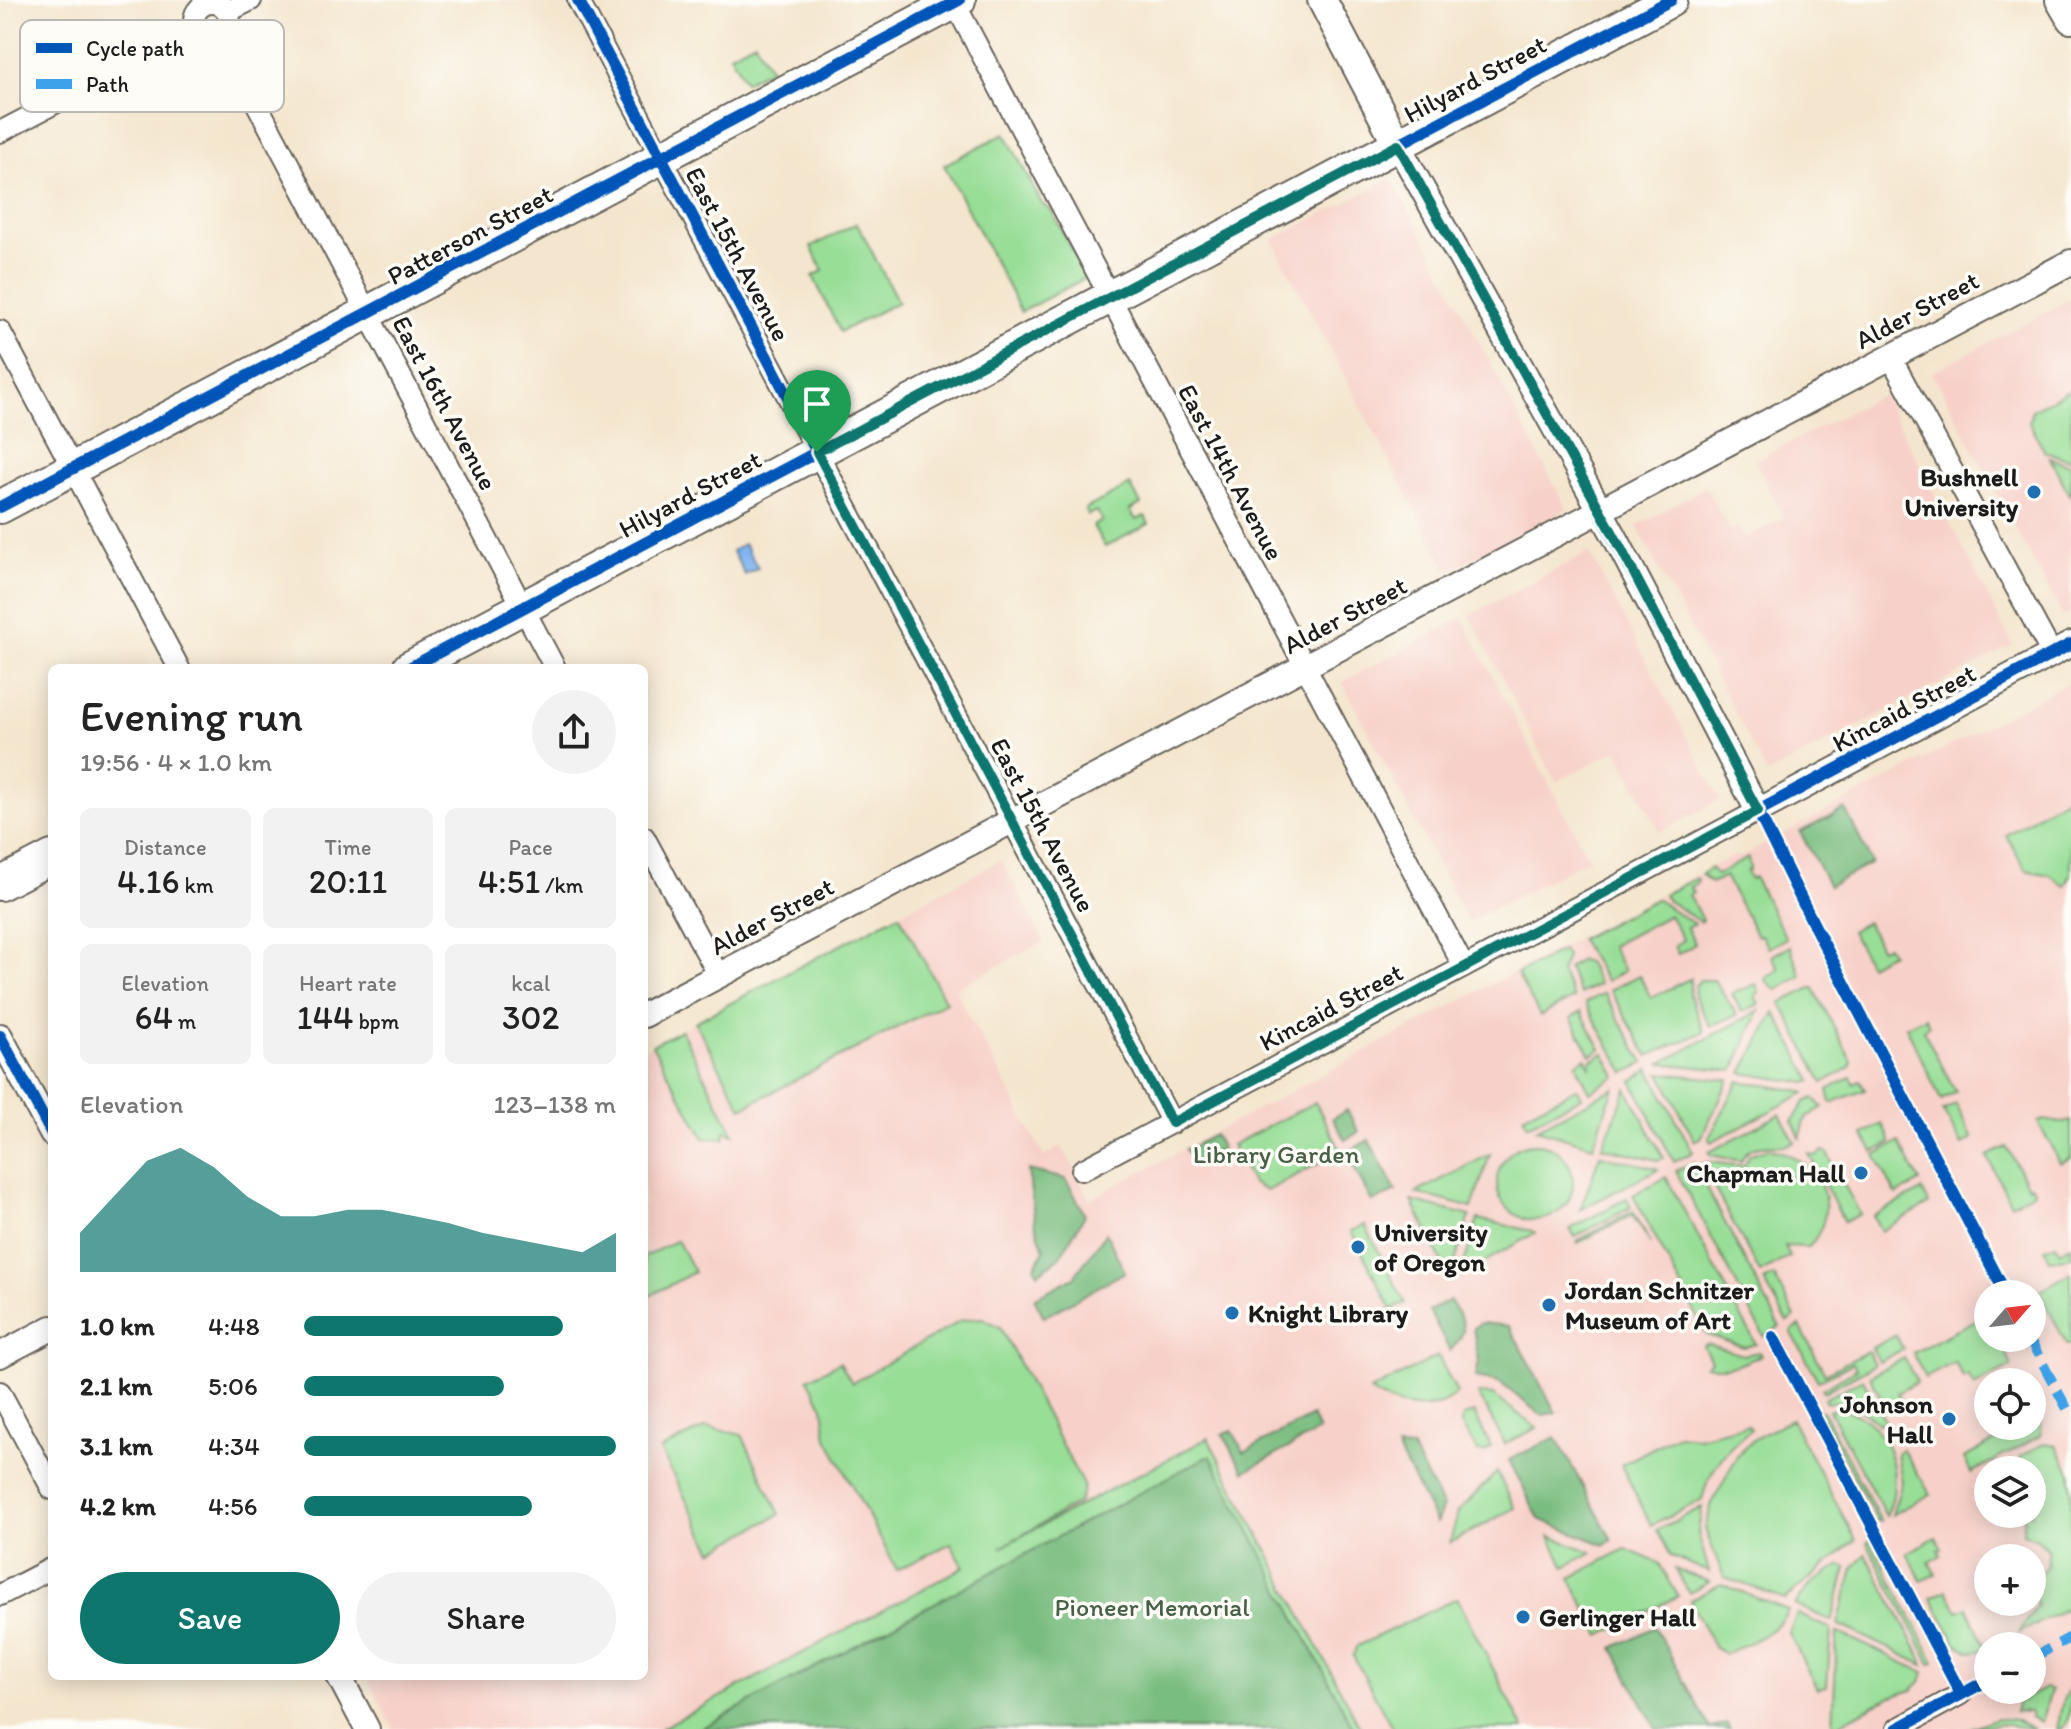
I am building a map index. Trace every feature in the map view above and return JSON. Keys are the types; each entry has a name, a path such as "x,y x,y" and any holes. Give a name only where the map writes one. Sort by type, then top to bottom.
{"main road":[{"path":"1322,0 1398,145"},
{"name":"Hilyard Street","path":"417,664 1671,0"},
{"path":"2060,0 2071,19"},
{"name":"Patterson Street","path":"0,507 956,1"},
{"path":"0,884 48,859"}],"street":[{"path":"227,12 251,0"},
{"name":"East 15th Avenue","path":"578,0 1172,1123"},
{"name":"East 14th Avenue","path":"956,1 1464,967"},
{"path":"202,2 220,5 229,20"},
{"path":"0,132 38,112"},
{"name":"East 16th Avenue","path":"261,112 553,664"},
{"path":"1398,145 1600,512 1758,811"},
{"name":"Alder Street","path":"648,1013 2071,262"},
{"path":"0,331 177,664"},
{"path":"1890,356 2061,649"},
{"name":"Kincaid Street","path":"1082,1170 2061,649"},
{"path":"648,844 719,976"},
{"path":"0,1036 48,1126"},
{"path":"0,1355 48,1330"},
{"path":"0,1392 48,1482"},
{"path":"0,1595 48,1570"},
{"path":"341,1680 367,1729"},
{"path":"1897,1729 1961,1694"}],"shaded area":[{"path":"1388,180 1396,185 1567,509 1448,571 1272,240"},
{"name":"Bushnell University","path":"2071,299 2071,613 2063,617 1932,372"},
{"path":"1883,394 2013,645 1767,774 1637,526 1706,487 1729,530 1738,526 1745,538 1784,518 1755,461"},
{"path":"1589,552 1720,800 1660,832 1617,750 1556,782 1470,615"},
{"path":"1462,618 1589,859 1468,922 1342,682"},
{"name":"University of Oregon","path":"2071,681 2071,1729 1361,1729 1207,1438 660,1729 394,1729 368,1680 648,1680 648,1047 1001,860 1044,941 955,989 1044,1156 1062,1146 1090,1199 1733,856 1743,856"}],"green space":[{"path":"755,41 770,69 745,82 730,54"},
{"path":"1005,133 1042,204 1051,210 1087,277 1021,312 944,165"},
{"path":"857,223 898,302 840,332 813,276 823,271 811,247"},
{"path":"2071,389 2071,460 2045,452 2029,422 2032,410"},
{"path":"2050,458 2071,465 2071,497"},
{"path":"1130,485 1141,504 1130,510 1136,520 1145,516 1149,524 1105,547 1093,526 1102,521 1096,511 1088,515 1085,509"},
{"path":"2071,794 2071,875 2065,886 2050,875 2026,870 2006,835"},
{"path":"1845,809 1872,863 1829,886 1800,832"},
{"path":"1748,858 1750,869 1747,872 1751,879 1754,877 1786,938 1768,948 1761,935 1757,936 1725,876 1711,883 1701,874 1711,868 1716,875"},
{"path":"1696,878 1698,882 1690,887 1693,893 1689,895 1702,920 1700,922 1667,900 1664,894"},
{"path":"1656,899 1694,924 1687,928 1695,944 1678,954 1674,946 1683,940 1669,915 1611,946 1624,971 1606,981 1580,939"},
{"path":"899,914 946,1002 742,1108 695,1022"},
{"path":"1867,922 1880,948 1887,946 1891,953 1869,965 1851,931"},
{"path":"1790,946 1801,976 1776,990 1765,979 1779,969 1772,956"},
{"path":"1562,950 1567,957 1561,972 1574,998 1540,1016 1517,974"},
{"path":"1580,960 1587,962 1599,984 1580,994 1568,968"},
{"path":"1639,975 1651,998 1691,978 1689,994 1704,1032 1648,1056 1610,990"},
{"path":"1700,980 1714,980 1737,1015 1710,1026 1694,996 1695,986"},
{"path":"1756,984 1759,992 1755,996 1759,1004 1742,1012 1732,994"},
{"path":"1813,987 1852,1061 1850,1067 1823,1083 1781,1003"},
{"path":"1604,993 1644,1063 1625,1073 1585,1003"},
{"path":"1759,1011 1733,1071 1661,1063"},
{"path":"1581,1012 1601,1049 1591,1055 1571,1018"},
{"path":"1775,1012 1812,1081 1807,1083 1742,1073"},
{"path":"1925,1017 1929,1025 1923,1030 1956,1092 1941,1100 1906,1026"},
{"path":"681,1030 734,1134 725,1131 724,1139 704,1138 652,1045"},
{"path":"1604,1053 1616,1076 1590,1092 1576,1064 1585,1058 1590,1066 1591,1060"},
{"path":"1649,1069 1693,1152 1674,1162 1632,1081"},
{"path":"1660,1073 1729,1080 1701,1138 1695,1141"},
{"path":"1851,1077 1854,1084 1860,1081 1865,1090 1831,1103 1828,1090"},
{"path":"1739,1081 1805,1093 1711,1142 1709,1138"},
{"path":"1577,1088 1582,1097 1528,1125 1523,1116"},
{"path":"1614,1088 1593,1146 1536,1129"},
{"path":"1627,1089 1664,1158 1658,1160 1602,1147"},
{"path":"1814,1098 1823,1107 1806,1118 1800,1138 1793,1121 1805,1102"},
{"name":"Library Garden","path":"1315,1102 1341,1151 1267,1191 1252,1183 1232,1145"},
{"path":"1956,1104 1973,1139 1962,1145 1943,1111"},
{"path":"1347,1110 1359,1132 1345,1140 1333,1118"},
{"path":"1780,1114 1795,1142 1751,1148 1741,1161 1709,1152"},
{"path":"2071,1120 2071,1158 2060,1163 2038,1122 2060,1123"},
{"path":"1882,1124 1891,1143 1873,1152 1863,1134"},
{"path":"1214,1135 1222,1148 1193,1163 1186,1150"},
{"path":"1369,1140 1396,1191 1372,1202 1346,1153"},
{"path":"1899,1142 1920,1182 1896,1195 1875,1155"},
{"path":"1535,1144 1549,1147 1562,1155 1570,1168 1573,1182 1570,1196 1562,1209 1549,1217 1535,1220 1521,1217 1508,1209 1500,1196 1497,1182 1500,1168 1508,1155 1521,1147"},
{"path":"2007,1147 2028,1186 2031,1185 2035,1191 2011,1204 1987,1156"},
{"path":"1768,1149 1786,1154 1813,1172 1821,1185 1825,1215 1809,1247 1785,1246 1790,1256 1760,1273 1702,1165 1708,1162 1744,1166 1750,1154"},
{"path":"1823,1151 1827,1153 1860,1214 1844,1222 1809,1154 1816,1156"},
{"path":"1490,1154 1472,1208 1416,1193"},
{"path":"1600,1155 1656,1168 1658,1169 1580,1210"},
{"path":"1693,1162 1780,1327 1764,1336 1676,1171"},
{"path":"1028,1170 1066,1179 1085,1215 1059,1258 1038,1273 1035,1267 1044,1250 1035,1223"},
{"path":"1666,1177 1756,1344 1744,1347 1707,1335 1633,1195"},
{"path":"1922,1190 1929,1204 1881,1231 1873,1216"},
{"path":"1627,1198 1631,1207 1575,1237 1570,1229"},
{"path":"1412,1201 1470,1216 1451,1274 1448,1275"},
{"path":"1633,1211 1651,1244 1632,1215 1578,1243 1577,1241"},
{"path":"1478,1219 1535,1233 1460,1276"},
{"path":"1365,1225 1405,1303 1392,1310 1351,1231"},
{"path":"1106,1233 1125,1272 1044,1317 1034,1298 1074,1277"},
{"path":"677,1240 694,1272 648,1297 648,1255"},
{"path":"2056,1244 2060,1252 2071,1246 2071,1257 2050,1260 2045,1249"},
{"path":"2071,1273 2071,1344 2067,1345 2046,1304 2046,1287"},
{"path":"1774,1276 1795,1317 1787,1322 1764,1281"},
{"path":"1450,1300 1459,1315 1463,1331 1450,1351 1429,1311"},
{"name":"Pioneer Memorial","path":"982,1318 1000,1327 1084,1487 1079,1502 1001,1547 1208,1438 1361,1729 660,1729 964,1567 951,1543 897,1570 827,1438 823,1407 808,1379 840,1362 852,1383 962,1320"},
{"path":"1974,1321 1974,1352 2005,1352 2012,1366 1974,1368 1974,1386 1968,1375 1963,1378 1955,1362 1925,1378 1913,1353"},
{"path":"1481,1323 1509,1326 1556,1413 1541,1415 1499,1382 1476,1377 1479,1361 1473,1328"},
{"path":"1800,1326 1825,1374 1868,1351 1874,1365 1824,1392 1822,1389 1856,1369 1853,1363 1818,1381 1791,1331"},
{"path":"1896,1335 1903,1349 1879,1362 1872,1348"},
{"path":"1707,1344 1743,1355 1759,1352 1761,1355 1734,1366 1706,1365 1711,1361 1703,1346"},
{"path":"1438,1356 1457,1393 1448,1400 1437,1405 1414,1407 1390,1402 1370,1391"},
{"path":"1904,1358 1917,1382 1897,1393 1901,1400 1886,1408 1870,1376"},
{"path":"1863,1379 1885,1421 1879,1424 1855,1407 1826,1403 1824,1399"},
{"path":"1478,1394 1493,1395 1537,1428 1505,1444"},
{"path":"1829,1410 1848,1411 1864,1418 1877,1430 1886,1445 1894,1482 1886,1516"},
{"path":"1819,1411 1823,1411 1881,1521 1877,1521"},
{"path":"1474,1413 1491,1447 1485,1452 1478,1452 1461,1424 1463,1416"},
{"path":"1312,1416 1319,1431 1244,1472 1223,1434 1232,1430 1244,1452"},
{"path":"1791,1419 1856,1540 1785,1599 1724,1577 1705,1529 1712,1503 1737,1456 1754,1439"},
{"path":"1747,1425 1751,1429 1720,1460 1709,1478 1702,1500 1651,1525 1621,1465 1677,1435 1698,1437"},
{"path":"706,1427 742,1435 780,1514 713,1551 660,1450"},
{"path":"1556,1437 1612,1540 1605,1545 1539,1519 1509,1460"},
{"path":"2033,1440 2003,1456 1974,1456 1974,1471 1971,1473 1964,1458 1996,1441"},
{"path":"2045,1443 2056,1445 2071,1473 2071,1606 2021,1632 2030,1616 2046,1616 2048,1551 2046,1544 2023,1533 2023,1528 2046,1528 2046,1456 2020,1456"},
{"path":"1397,1448 1412,1449 1443,1507 1436,1523"},
{"path":"1902,1449 1931,1494 1892,1515 1902,1482 1897,1453"},
{"name":"Pioneer Memorial","path":"1210,1455 1354,1729 700,1729"},
{"path":"1497,1472 1515,1508 1450,1543 1458,1512"},
{"path":"1702,1507 1698,1533 1709,1572 1671,1556 1657,1530"},
{"path":"1550,1536 1592,1552 1565,1567"},
{"path":"1936,1537 1942,1548 1938,1550 1941,1555 1929,1562 1936,1574 1922,1581 1907,1553"},
{"path":"1870,1540 1935,1662 1931,1664 1867,1543"},
{"path":"1625,1549 1659,1563 1678,1596 1601,1636 1570,1578"},
{"path":"1866,1554 1924,1665 1838,1624 1853,1569"},
{"path":"1841,1565 1846,1568 1832,1621 1795,1605 1812,1583"},
{"path":"1675,1569 1710,1582 1689,1593"},
{"path":"1721,1584 1788,1610 1769,1631 1725,1654 1714,1647 1690,1600"},
{"path":"1946,1590 1958,1611 1967,1607 1979,1632 1974,1632 1974,1652 1956,1643 1931,1598"},
{"path":"1457,1598 1524,1729 1393,1729 1353,1656 1357,1646"},
{"path":"1797,1614 1831,1629 1827,1687 1817,1689 1789,1633"},
{"path":"1655,1627 1710,1728 1727,1724 1730,1729 1656,1729 1613,1648"},
{"path":"1837,1632 1924,1672 1921,1682 1912,1690 1890,1697 1833,1727"},
{"path":"2071,1685 2069,1719 2062,1729 2057,1729 2063,1700"},
{"path":"2046,1688 2051,1691 2041,1722 2030,1717 2030,1712 2015,1711 2017,1704 2046,1704"},
{"path":"1996,1718 2017,1720 2035,1729 2000,1724 1969,1729"}],"water":[{"path":"744,544 758,568 745,575 732,551"}],"marked path":[{"path":"2037,1352 2071,1416"},
{"path":"2046,1650 2071,1637"}],"cycle path":[{"path":"578,0 1172,1123"},
{"path":"0,507 959,0"},
{"path":"417,664 1671,0"},
{"path":"1600,512 1744,783 1815,927 1999,1280"},
{"path":"1758,811 2071,644"},
{"path":"0,1036 48,1126"},
{"path":"1773,1337 1961,1694"},
{"path":"1897,1729 1974,1688"}],"place":[{"name":"Bushnell University","path":"2034,492"},
{"name":"Chapman Hall","path":"1861,1173"},
{"name":"University of Oregon","path":"1358,1247"},
{"name":"Jordan Schnitzer Museum of Art","path":"1549,1305"},
{"name":"Knight Library","path":"1232,1313"},
{"name":"Johnson Hall","path":"1949,1419"},
{"name":"Gerlinger Hall","path":"1523,1617"}],"route":[{"path":"1398,145 1615,537 1758,811 1172,1123 817,452 1398,145"}]}
